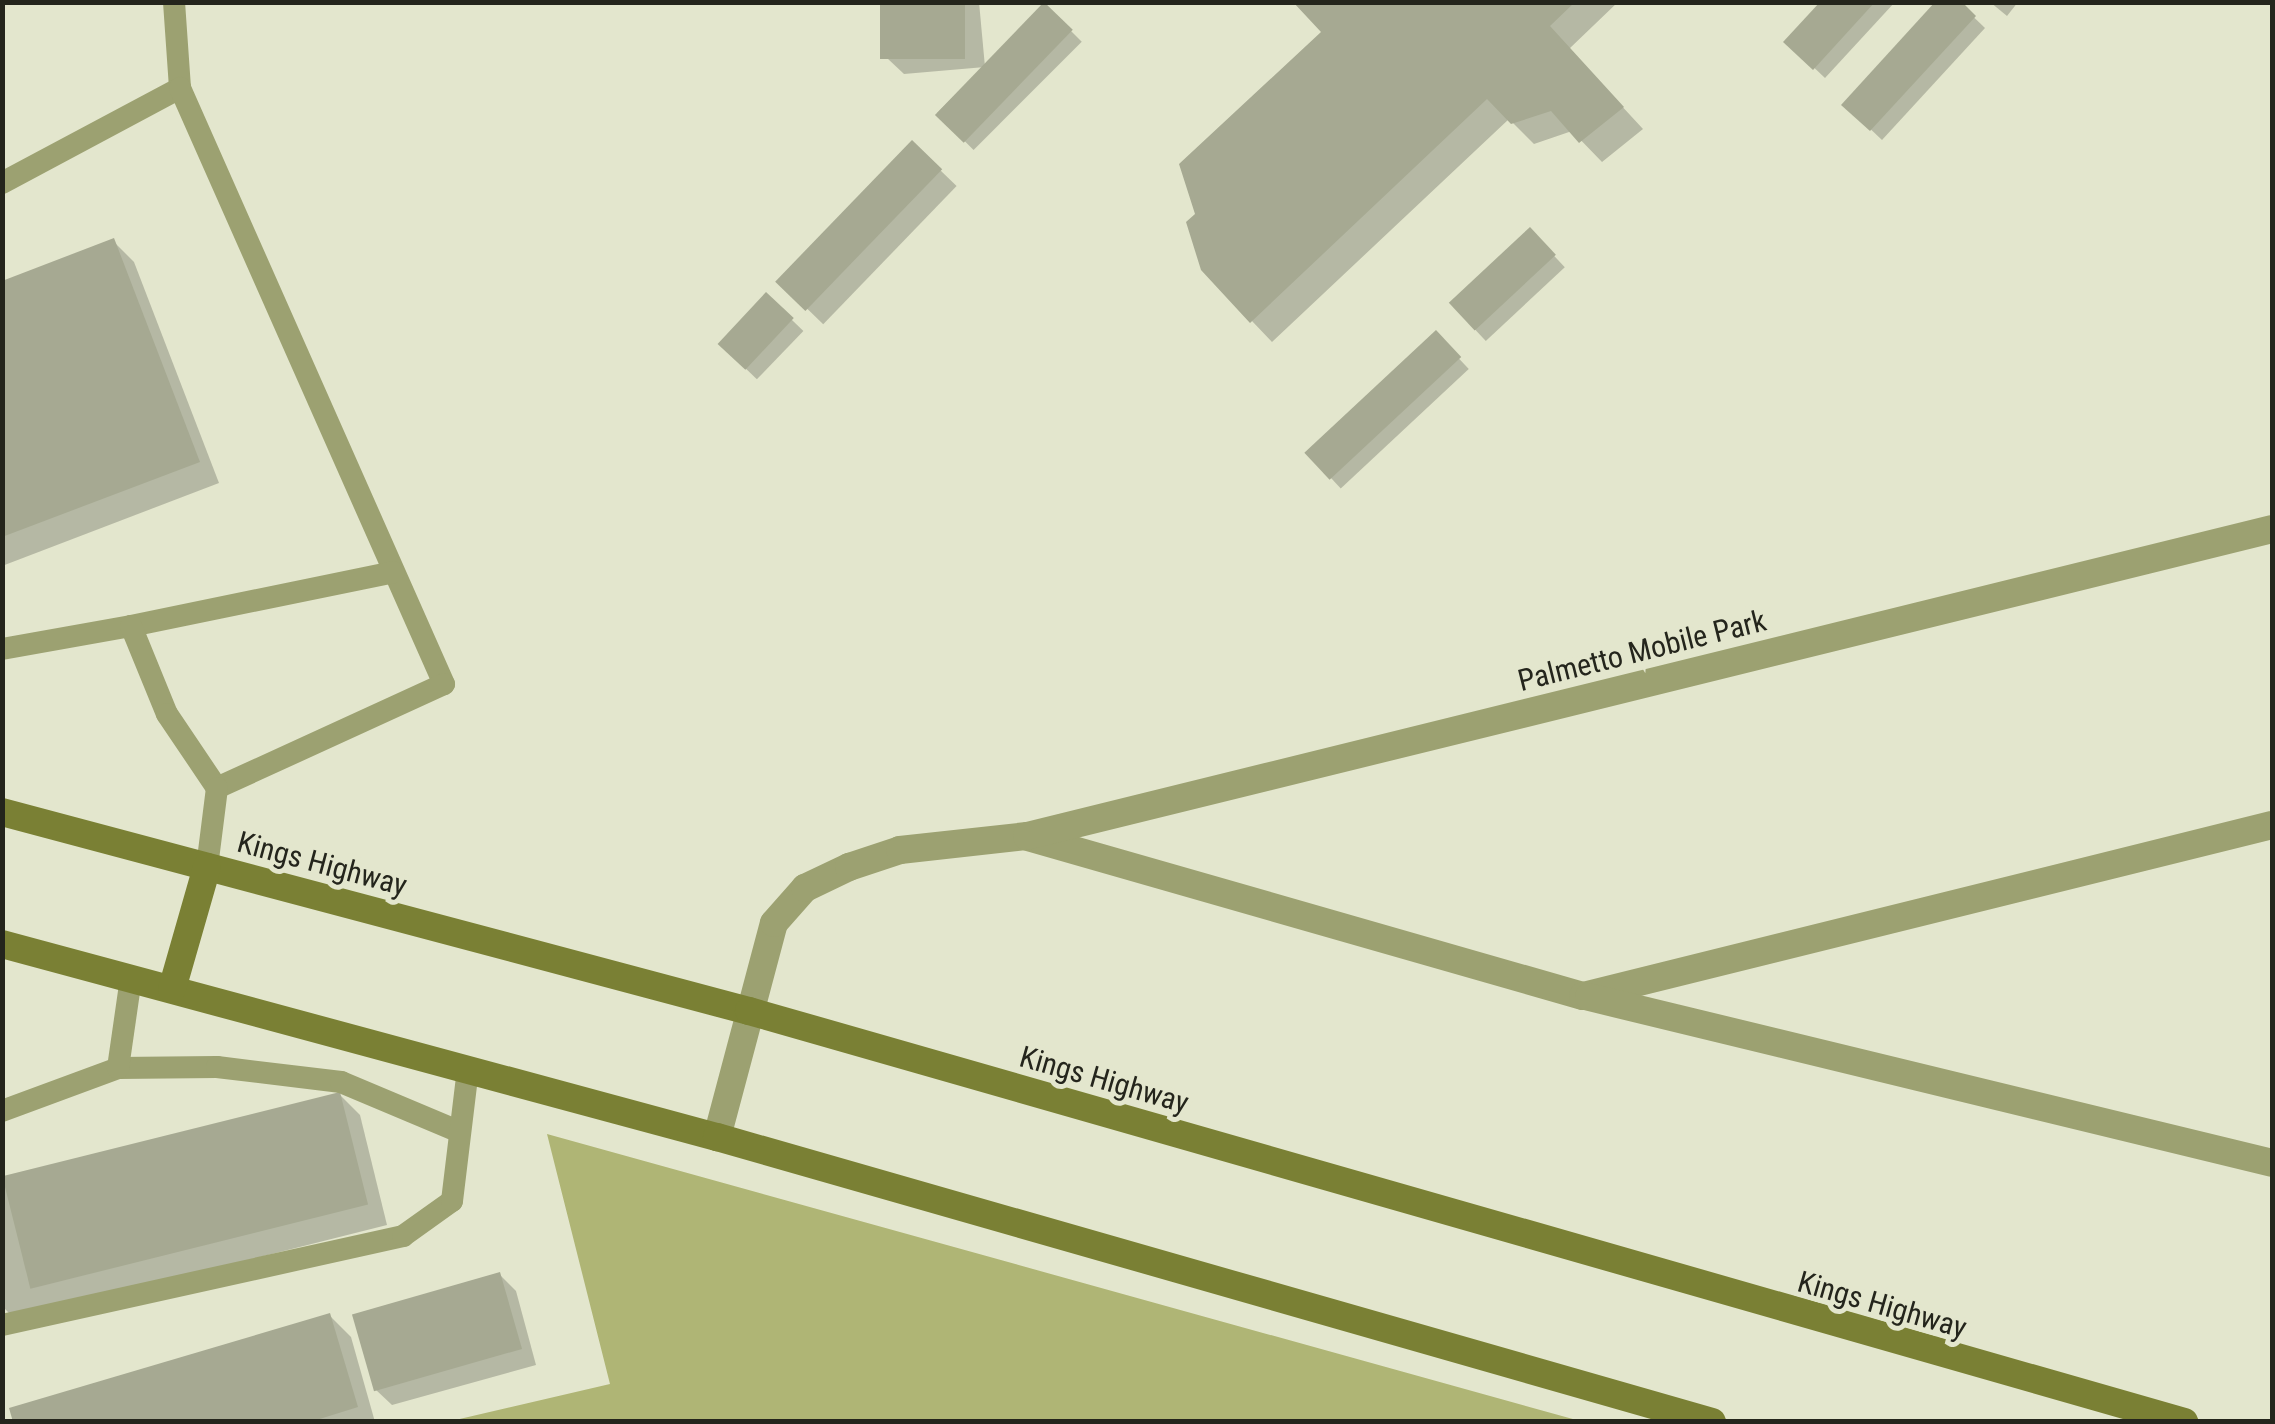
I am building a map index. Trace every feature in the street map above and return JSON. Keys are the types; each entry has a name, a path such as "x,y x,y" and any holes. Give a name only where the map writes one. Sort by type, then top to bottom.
{"main road":[{"name":"Kings Highway","path":"2,812 749,1011 2184,1422"},
{"path":"172,989 206,867"},
{"path":"2,944 717,1137 1712,1422"}],"street":[{"name":"Palmetto Mobile Park","path":"717,1137 774,923 805,888 900,850 1027,836 2272,528"},
{"path":"1582,996 2272,825"},
{"name":"Palmetto Mobile Park","path":"1027,836 1582,996 2272,1163"}],"lane":[{"path":"174,2 180,88 444,684 218,788"},
{"path":"2,183 180,88"},
{"path":"2,648 394,572"},
{"path":"130,626 167,714 218,788 206,867"},
{"path":"118,1068 131,978"},
{"path":"2,1111 118,1068 217,1067 341,1082 460,1132"},
{"path":"2,1325 402,1236 452,1201 468,1070"}],"green space":[{"path":"547,1134 1580,1421 451,1421 610,1384"}],"building":[{"path":"880,2 965,2 965,59 880,59"},
{"path":"1044,2 1073,30 964,143 935,115"},
{"path":"1293,2 1575,2 1550,26 1624,107 1579,143 1551,111 1511,124 1487,99 1250,323 1201,270 1186,222 1195,214 1179,164 1321,32"},
{"path":"1820,2 1875,2 1813,70 1783,42"},
{"path":"1935,2 1962,2 1976,16 1870,131 1841,105"},
{"path":"912,140 942,169 805,311 775,282"},
{"path":"1530,227 1556,255 1475,330 1449,303"},
{"path":"114,238 200,462 2,537 2,281"},
{"path":"766,292 794,318 745,370 718,344"},
{"path":"1436,330 1461,357 1330,480 1304,453"},
{"path":"340,1092 368,1205 30,1289 2,1176"},
{"path":"500,1272 522,1349 374,1391 352,1314"},
{"path":"330,1313 358,1407 310,1422 13,1422 9,1408"}]}
